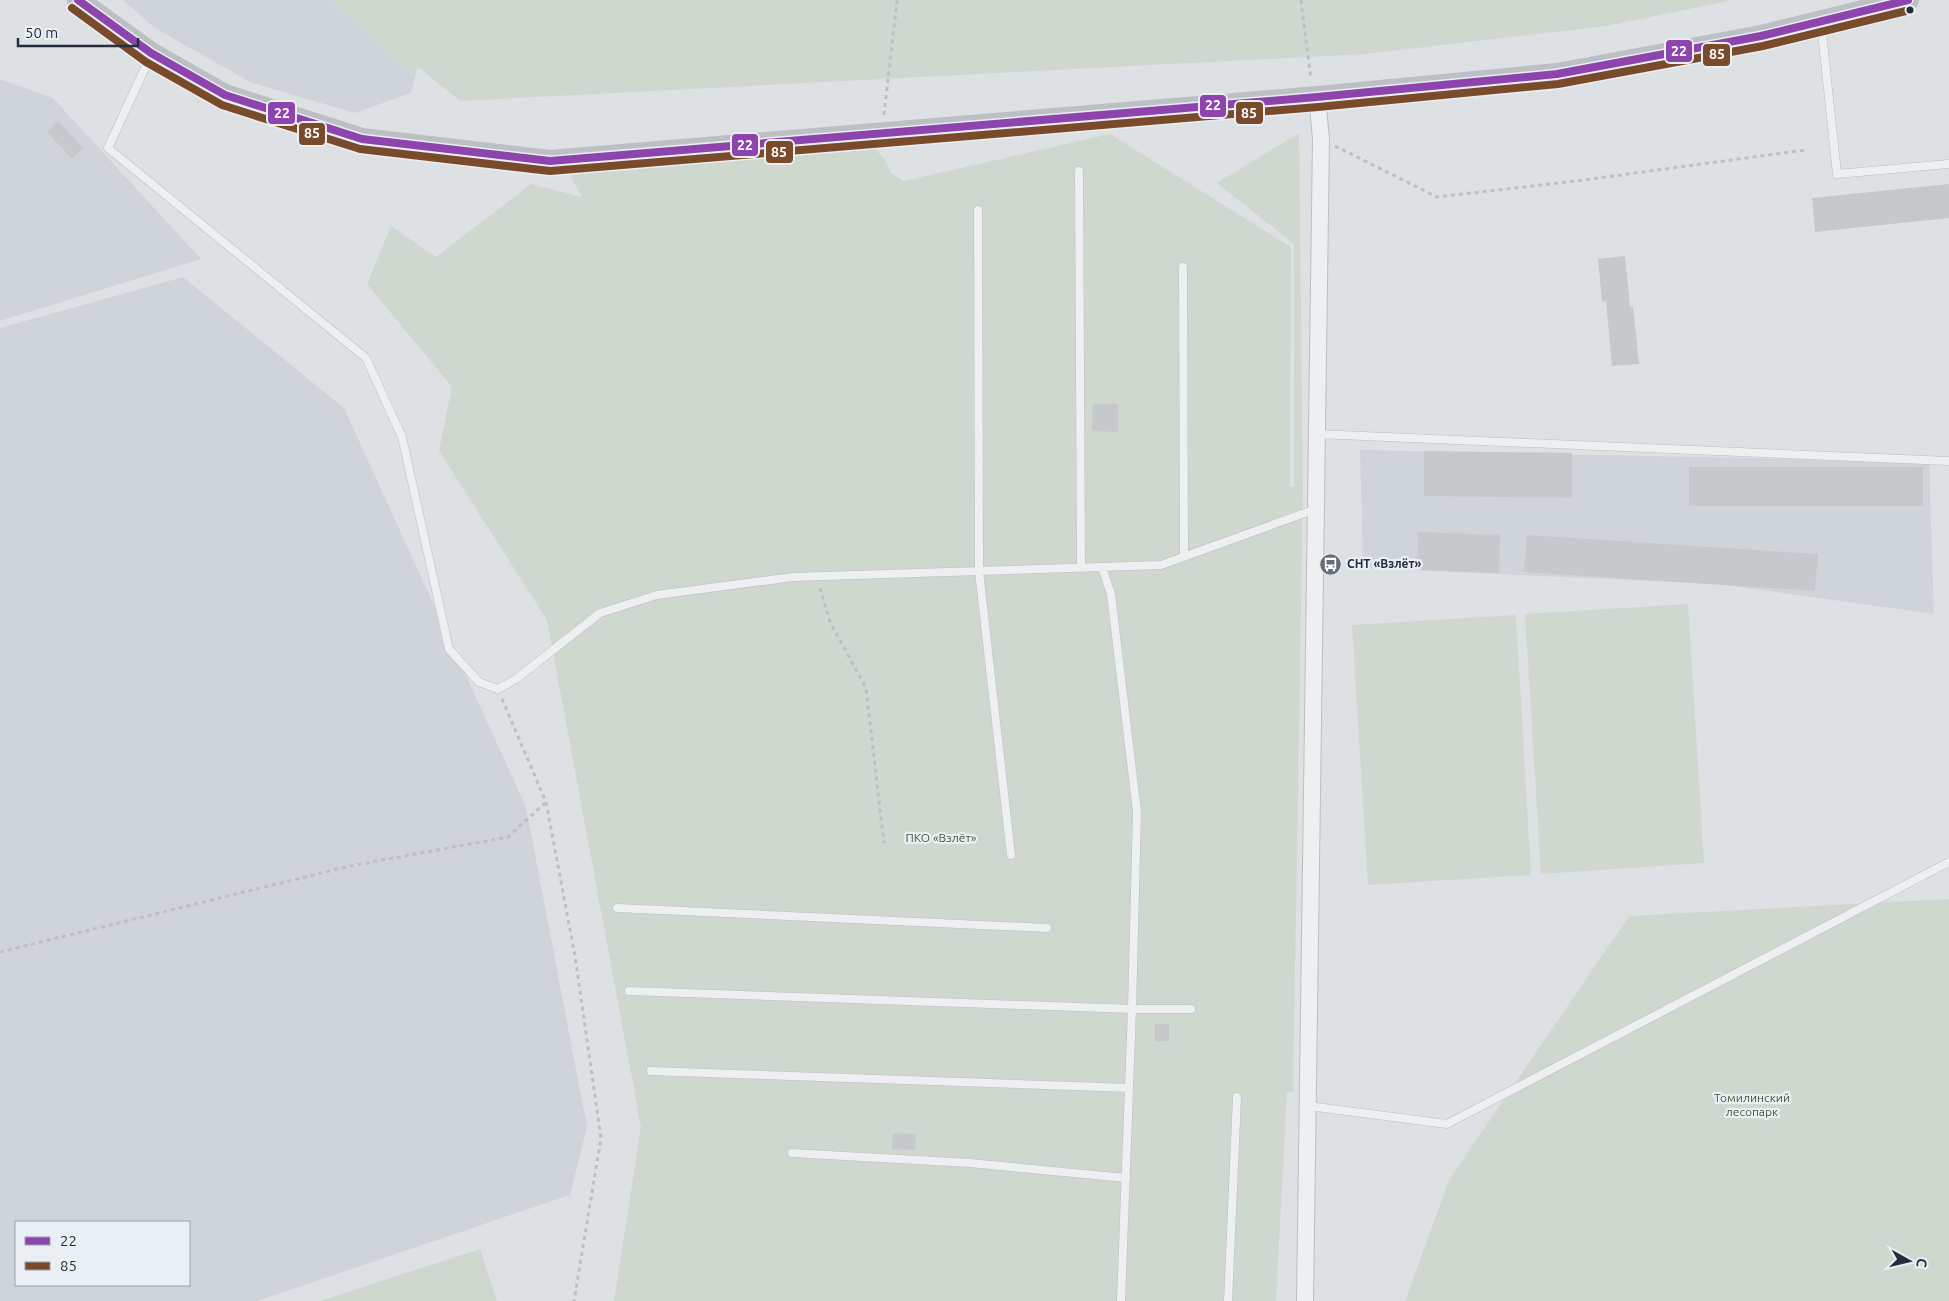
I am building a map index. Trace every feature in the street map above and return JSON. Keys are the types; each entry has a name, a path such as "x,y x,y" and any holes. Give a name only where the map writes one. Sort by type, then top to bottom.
{"main road":[{"path":"78,0 151,53 225,95 362,139 550,161 1317,98 1558,74 1761,36 1908,0"}],"street":[{"path":"1305,1301 1322,139 1317,98"}],"lane":[{"path":"1821,21 1837,174 1948,164"},
{"path":"151,53 108,148 366,358 402,437 449,649 479,682 498,689 516,679 600,613 657,595 793,577 1161,565 1316,509"},
{"path":"1079,171 1081,568"},
{"path":"978,210 978,571 1011,855"},
{"path":"1183,267 1184,557"},
{"path":"1317,434 1949,461"},
{"path":"1102,567 1111,594 1137,812 1121,1301"},
{"path":"1308,1106 1447,1124 1949,862"},
{"path":"617,908 1047,928"},
{"path":"629,991 1191,1009"},
{"path":"651,1071 1129,1088"},
{"path":"1228,1301 1237,1097"},
{"path":"792,1153 970,1163 1126,1178"}],"path":[{"path":"882,133 897,0"},
{"path":"1301,0 1309,73 1317,98"},
{"path":"1322,139 1437,197 1584,180 1805,150"},
{"path":"817,576 830,622 866,688 884,843"},
{"path":"498,689 546,802 575,956 601,1138 574,1301"},
{"path":"0,952 350,866 508,838 546,802"}],"shaded area":[{"path":"123,0 329,0 415,76 411,93 355,113 252,83 155,28"},
{"path":"0,79 53,98 201,259 0,321"},
{"path":"183,277 344,408 526,807 587,1127 570,1195 257,1301 0,1301 0,328"},
{"path":"1360,450 1929,462 1934,614 1718,584 1363,568"}],"green space":[{"path":"329,0 1733,0 1606,26 1365,54 460,101 418,67 415,76"},
{"name":"ПКО «Взлёт»","path":"1299,133 1303,487 1293,1092 1287,1092 1276,1301 614,1301 641,1127 547,620 439,451 452,387 367,284 391,226 436,257 531,184 582,197 567,170 872,145 885,160 891,173 904,181 1110,134 1291,247 1290,487 1294,487 1294,244 1217,183"},
{"path":"1688,604 1704,863 1541,874 1525,614"},
{"path":"1516,615 1531,875 1368,885 1352,625"},
{"name":"Томилинский лесопарк","path":"1949,899 1949,1301 1405,1301 1449,1180 1629,916"},
{"path":"480,1249 497,1301 320,1301"}],"building":[{"path":"58,121 83,148 72,159 47,132"},
{"path":"1949,184 1949,218 1815,232 1812,198"},
{"path":"1625,256 1630,307 1633,307 1639,364 1612,366 1606,301 1602,302 1598,259"},
{"path":"1093,404 1118,404 1118,432 1092,431"},
{"path":"1424,451 1572,453 1572,498 1424,496"},
{"path":"1689,467 1923,467 1923,506 1689,506"},
{"path":"1418,532 1500,535 1499,573 1417,570"},
{"path":"1527,535 1818,554 1815,591 1524,572"},
{"path":"1155,1024 1169,1024 1169,1041 1155,1041"},
{"path":"893,1133 916,1134 915,1150 892,1149"}],"transit line":[{"name":"22","path":"78,0 151,53 225,95 362,139 550,161 1317,97 1557,74 1761,36 1908,0"},
{"name":"85","path":"72,8 146,62 222,105 360,149 550,171 1318,107 1558,84 1763,46 1910,10"}],"place":[{"name":"СНТ «Взлёт»","path":"1331,564"}]}
